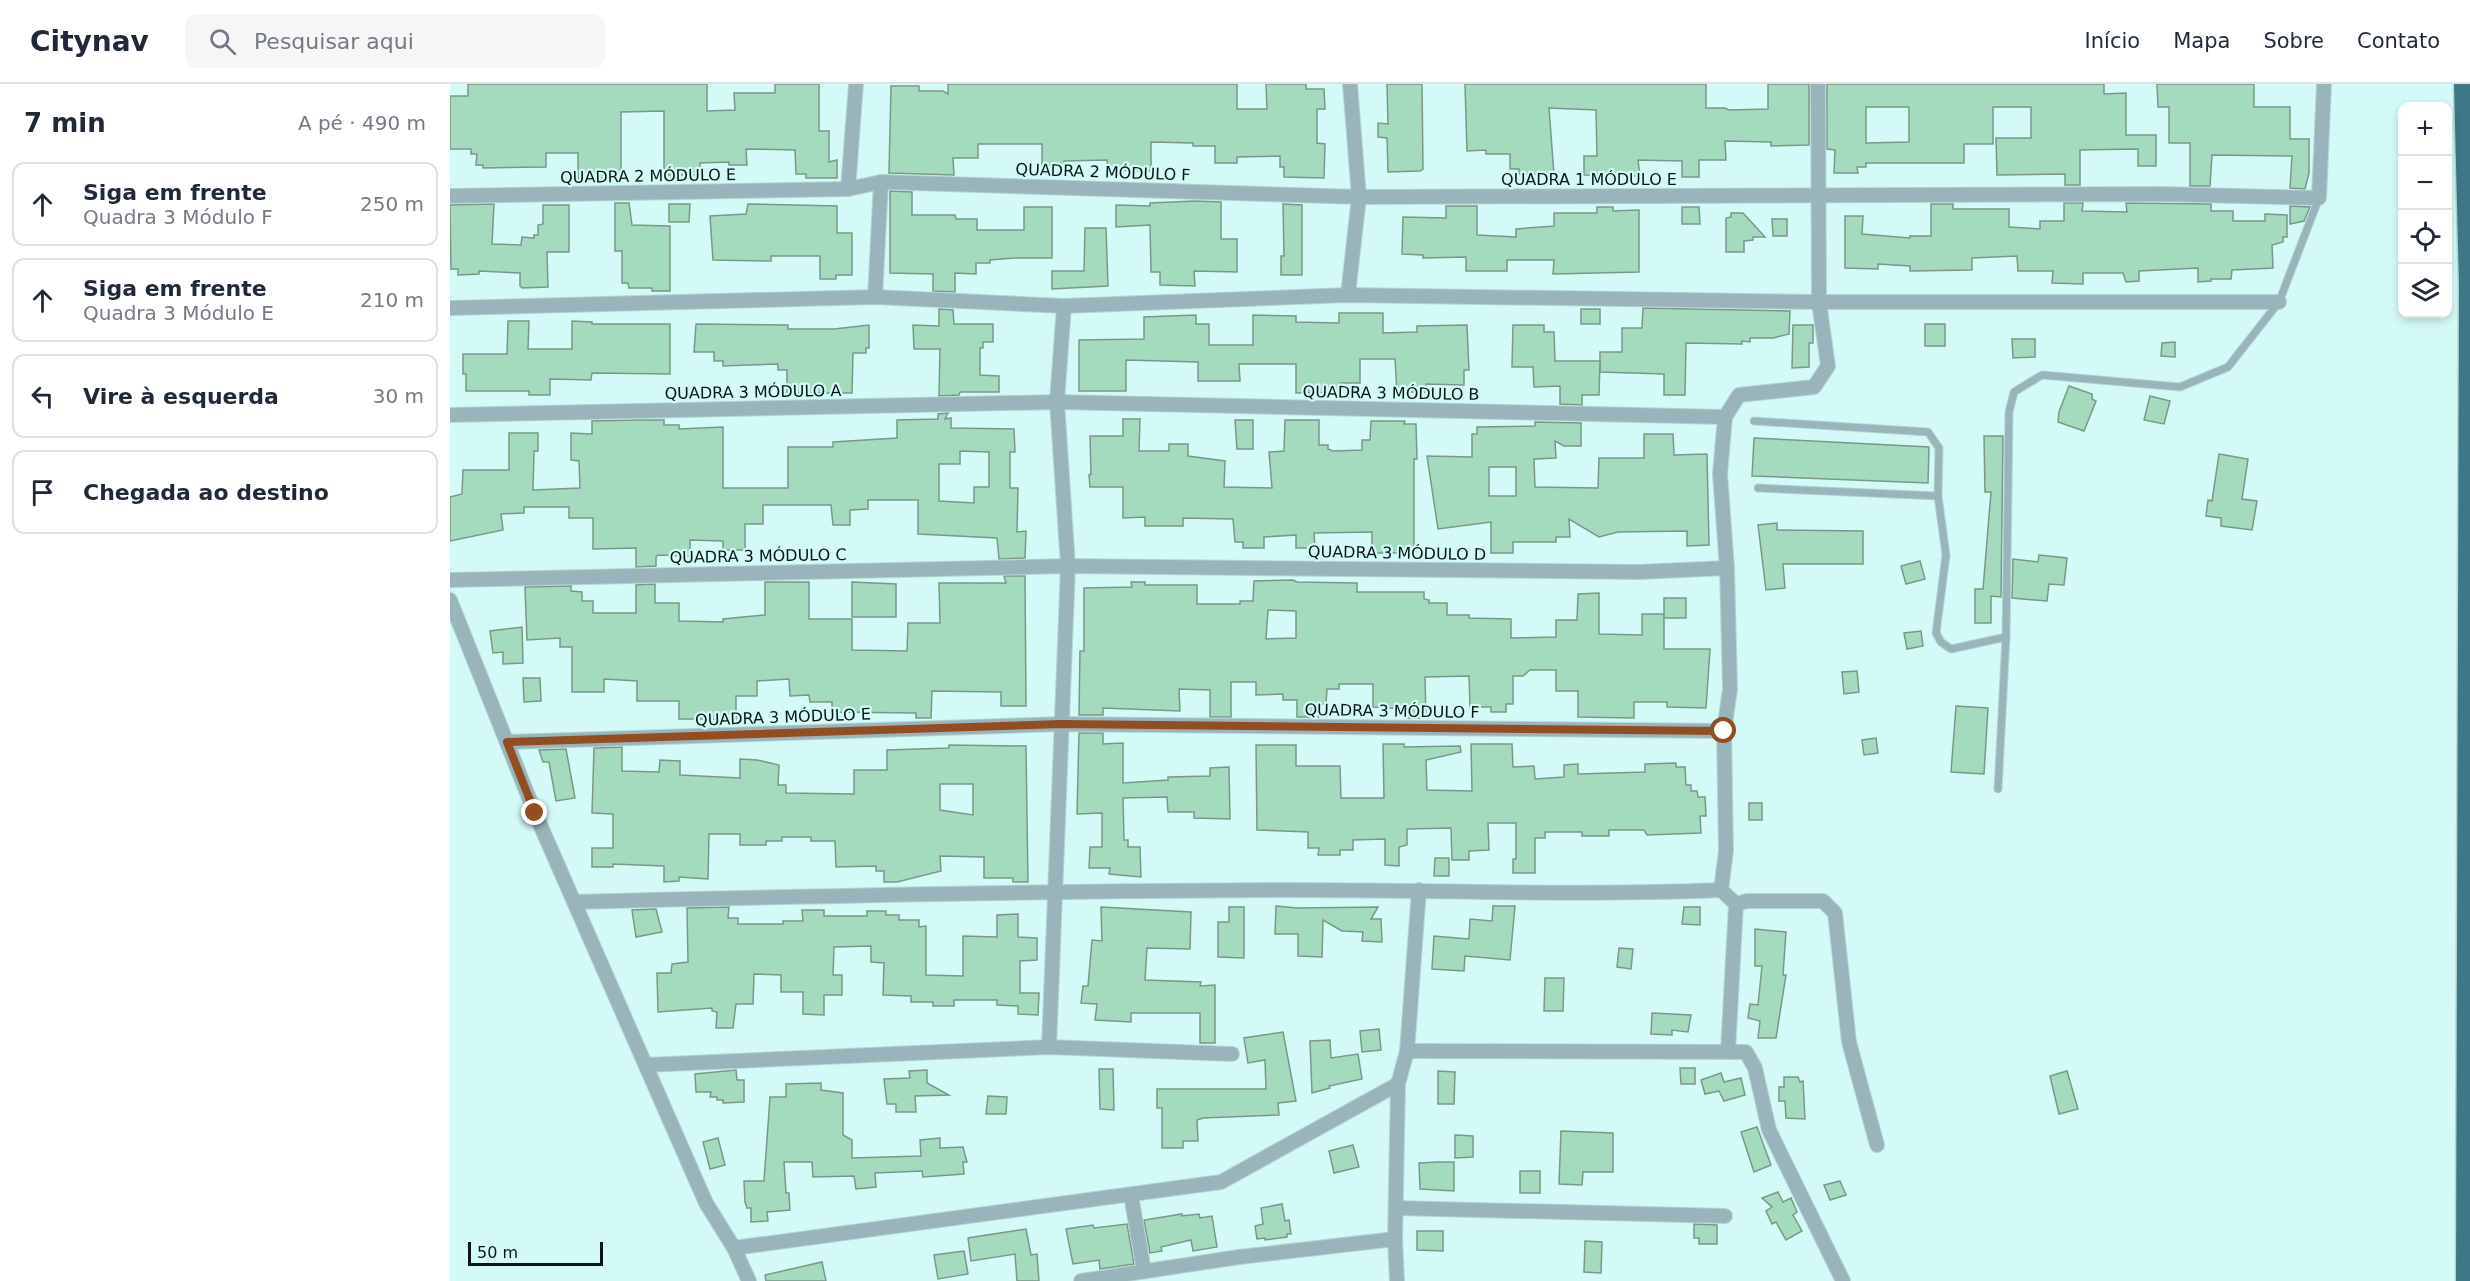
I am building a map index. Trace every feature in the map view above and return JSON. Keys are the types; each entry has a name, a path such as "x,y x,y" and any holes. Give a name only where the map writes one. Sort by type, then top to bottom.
{"highway":[{"path":"2465,84 2470,284 2467,1281"}],"street":[{"path":"848,189 856,84"},
{"path":"1348,295 1359,197 1350,84"},
{"path":"1721,890 1726,851 1724,731 1730,689 1727,568 1720,474 1725,417 1739,395 1814,387 1828,366 1819,302 1818,84"},
{"path":"2319,198 2324,84"},
{"path":"875,297 881,182"},
{"name":"QUADRA 2 MÓDULO F","path":"848,189 881,182 1359,197"},
{"name":"QUADRA 2 MÓDULO E","path":"450,196 848,189"},
{"name":"QUADRA 1 MÓDULO E","path":"1359,197 2160,194 2319,198"},
{"path":"450,308 875,297 1064,306 1348,295 1819,302 2279,302"},
{"path":"1049,1047 1068,566 1057,402 1064,306"},
{"name":"QUADRA 3 MÓDULO B","path":"1057,402 1725,417"},
{"name":"QUADRA 3 MÓDULO A","path":"450,415 1057,402"},
{"name":"QUADRA 3 MÓDULO D","path":"1068,566 1626,572 1727,568"},
{"name":"QUADRA 3 MÓDULO C","path":"450,579 1068,566"},
{"path":"450,600 535,813 706,1203 734,1248 749,1281"},
{"name":"QUADRA 3 MÓDULO F","path":"1061,724 1724,731"},
{"name":"QUADRA 3 MÓDULO E","path":"507,742 1061,724"},
{"path":"1398,1281 1395,1208 1398,1084 1407,1051 1419,890"},
{"path":"574,902 1056,891 1665,892 1721,890 1736,904"},
{"path":"1736,904 1747,901 1823,901 1834,914 1850,1042 1877,1145"},
{"path":"1728,1051 1736,904"},
{"path":"646,1065 1049,1047 1232,1054"},
{"path":"1407,1051 1746,1052 1752,1060 1769,1130 1843,1281"},
{"path":"734,1248 1221,1182 1398,1084"},
{"path":"1131,1195 1144,1271"},
{"path":"1395,1208 1725,1216"},
{"path":"1081,1281 1239,1257 1395,1239"}],"lane":[{"path":"1998,789 2006,637 2009,412 2014,392 2042,375 2180,387 2228,367 2279,302 2319,198"},
{"path":"1754,421 1928,432 1939,448 1938,496 1946,555 1936,633 1941,642 1951,649 2006,637"},
{"path":"1758,488 1938,496"}],"building":[{"path":"468,84 707,84 707,111 735,110 734,93 775,93 775,84 819,84 819,131 829,131 829,162 837,160 837,178 806,178 806,174 796,174 795,150 746,149 747,165 729,165 729,162 700,163 700,175 664,175 664,111 621,112 621,179 578,179 578,153 546,153 546,167 483,168 483,165 476,165 477,154 471,154 471,149 450,149 450,96 468,96"},
{"path":"948,84 1237,84 1237,109 1267,109 1266,84 1306,84 1306,89 1324,89 1325,109 1317,109 1317,143 1325,144 1324,178 1284,177 1284,167 1280,167 1280,156 1237,157 1237,163 1215,163 1215,146 1151,142 1151,171 1108,170 1107,160 1064,161 1064,166 1042,165 1042,144 978,144 978,158 953,158 954,175 889,173 891,86 919,86 919,91 943,91 948,94"},
{"path":"1387,84 1422,84 1423,169 1420,171 1388,172 1387,138 1378,137 1378,123 1388,124"},
{"path":"1465,84 1706,84 1706,108 1729,110 1768,109 1768,84 1809,84 1809,145 1771,146 1771,142 1725,141 1726,160 1699,160 1699,177 1682,177 1682,161 1638,160 1640,176 1584,175 1584,156 1597,156 1596,110 1549,108 1554,175 1519,174 1519,169 1510,169 1510,154 1486,154 1486,150 1467,151"},
{"path":"1827,84 2104,84 2104,94 2126,93 2126,135 2156,135 2156,166 2138,166 2138,149 2080,150 2080,185 2065,185 2065,174 1997,175 1996,138 2031,138 2031,107 1993,107 1993,144 1964,144 1964,163 1866,163 1866,167 1857,167 1858,173 1834,173 1835,150 1827,149","holes":["1866,107 1909,107 1909,142 1866,143"]},
{"path":"2157,84 2254,84 2254,107 2290,107 2290,139 2309,139 2309,173 2305,189 2290,188 2292,156 2212,155 2210,186 2190,186 2190,143 2169,143 2169,107 2158,107"},
{"path":"890,191 912,192 912,215 955,215 956,219 977,219 977,230 1024,230 1024,207 1052,207 1052,258 1014,258 990,260 990,263 976,263 976,274 955,273 955,292 933,291 933,274 890,273"},
{"path":"1221,202 1221,239 1237,239 1237,272 1194,271 1195,286 1160,285 1160,272 1151,272 1150,225 1116,227 1116,205 1150,206 1150,203"},
{"path":"615,203 629,203 632,225 670,226 670,291 629,288 628,283 622,283 622,251 615,251"},
{"path":"2064,203 2083,203 2082,211 2127,212 2126,203 2211,204 2211,211 2233,211 2233,221 2265,221 2265,214 2287,215 2287,237 2283,237 2283,242 2272,245 2273,268 2232,270 2231,279 2211,279 2211,281 2198,282 2198,268 2139,271 2139,281 2126,282 2123,273 2083,273 2083,284 2052,283 2053,271 2018,271 2017,256 1972,258 1972,270 1910,271 1910,266 1878,264 1878,269 1845,268 1845,216 1863,216 1862,234 1910,238 1910,236 1931,236 1931,204 1953,204 1953,209 2009,209 2009,227 2040,229 2040,221 2064,221"},
{"path":"494,204 492,244 521,245 522,237 534,238 534,235 538,235 538,225 543,224 543,205 569,205 569,252 547,252 548,287 522,288 520,273 479,271 479,274 458,275 458,269 451,269 450,205"},
{"path":"669,204 690,204 689,222 669,222"},
{"path":"748,204 837,206 837,233 852,233 852,275 836,275 836,279 820,279 820,256 771,256 771,261 713,260 710,216 746,214"},
{"path":"1283,204 1302,205 1302,275 1281,275 1281,256 1284,256"},
{"path":"1446,206 1477,206 1477,235 1516,237 1516,229 1554,226 1554,213 1597,213 1597,207 1613,207 1613,211 1639,210 1639,272 1553,274 1554,260 1507,260 1507,271 1466,271 1466,257 1423,258 1423,255 1402,254 1403,217 1446,218"},
{"path":"2290,206 2310,207 2304,221 2290,224"},
{"path":"1682,207 1699,207 1700,224 1682,224"},
{"path":"1731,213 1743,213 1765,237 1753,237 1753,240 1744,241 1744,252 1726,252 1726,218 1731,217"},
{"path":"1772,219 1787,219 1787,236 1773,236"},
{"path":"1085,228 1106,228 1108,286 1052,289 1052,271 1084,271"},
{"path":"1643,308 1790,311 1789,334 1773,338 1750,338 1750,342 1742,341 1742,344 1686,343 1685,395 1664,395 1664,374 1600,372 1600,352 1622,352 1622,328 1642,328"},
{"path":"939,309 953,310 954,324 993,324 993,342 983,342 983,348 980,348 980,375 999,376 999,392 960,392 959,395 939,396 940,349 914,349 913,325 939,326"},
{"path":"1581,309 1600,309 1600,324 1581,324"},
{"path":"1339,313 1383,313 1383,333 1417,332 1417,326 1467,325 1469,370 1464,370 1464,385 1426,384 1426,392 1397,392 1395,359 1360,359 1360,383 1340,383 1340,392 1296,393 1296,364 1239,364 1240,381 1198,381 1198,362 1126,360 1126,391 1079,391 1079,340 1144,339 1144,317 1196,315 1196,324 1209,324 1209,345 1253,345 1253,315 1296,316 1296,322 1339,323"},
{"path":"508,321 529,321 528,349 572,349 572,321 592,322 592,324 670,324 670,374 592,373 591,380 550,379 550,395 529,395 529,391 466,391 463,354 507,354"},
{"path":"696,324 788,325 788,329 834,329 869,325 869,348 866,348 866,353 853,353 852,393 787,393 787,370 778,370 778,364 723,366 723,361 714,361 714,352 694,352"},
{"path":"1925,324 1945,324 1945,346 1925,346"},
{"path":"1513,325 1544,325 1544,332 1554,332 1555,361 1600,361 1599,395 1582,395 1582,405 1560,404 1560,386 1534,387 1533,367 1512,367"},
{"path":"1793,325 1813,325 1813,343 1809,343 1809,367 1792,368"},
{"path":"2012,339 2035,339 2035,357 2013,358"},
{"path":"2175,342 2175,357 2161,356 2162,343"},
{"path":"2069,386 2092,394 2092,399 2096,401 2084,431 2058,422 2059,412"},
{"path":"2150,396 2170,401 2164,424 2144,420"},
{"path":"948,413 945,419 951,418 951,428 1014,429 1015,452 1010,452 1010,488 1018,488 1017,532 1026,531 1025,558 999,559 997,538 918,534 918,500 868,500 868,509 850,510 850,525 833,525 831,505 763,505 763,524 745,524 745,550 723,550 723,541 690,540 690,556 658,555 656,566 636,567 636,548 593,549 593,518 569,518 569,507 524,507 524,513 501,514 503,530 450,541 450,497 462,494 463,470 509,470 509,433 538,433 538,451 534,451 533,490 580,488 579,461 571,460 571,433 592,434 592,421 639,420 664,420 664,425 679,425 679,429 723,427 723,488 788,488 788,447 833,447 833,442 897,438 897,420 938,419 938,414","holes":["960,451 989,452 989,487 974,487 974,503 939,501 939,464 960,464"]},
{"path":"1123,419 1140,419 1139,451 1169,451 1169,444 1188,444 1188,456 1225,461 1224,487 1272,488 1269,452 1284,451 1285,420 1319,420 1319,445 1328,445 1328,449 1333,451 1362,450 1362,440 1370,440 1371,421 1405,421 1404,424 1416,424 1414,553 1372,553 1372,532 1314,533 1315,548 1296,548 1296,535 1264,537 1264,548 1243,548 1243,542 1235,542 1233,519 1183,518 1183,526 1145,526 1145,517 1123,518 1123,487 1090,487 1089,475 1091,474 1090,436 1123,436"},
{"path":"1235,420 1253,420 1253,449 1237,449"},
{"path":"1535,422 1581,423 1581,446 1564,446 1555,441 1556,458 1534,459 1535,487 1598,488 1599,458 1644,458 1644,434 1673,434 1674,455 1707,454 1709,545 1687,546 1687,531 1618,532 1599,537 1569,519 1570,537 1556,537 1556,542 1513,542 1513,553 1491,553 1491,522 1438,529 1427,456 1472,457 1472,434 1477,434 1477,427 1535,426","holes":["1489,467 1516,467 1516,496 1489,496"]},
{"path":"1984,436 2003,436 2001,597 1991,596 1991,623 1975,623 1975,589 1983,589 1991,492 1985,492"},
{"path":"1754,438 1929,447 1928,483 1752,476"},
{"path":"2219,454 2248,459 2242,499 2257,501 2252,530 2221,526 2221,518 2206,516 2208,500 2212,501"},
{"path":"1777,523 1777,530 1863,531 1863,564 1783,564 1785,588 1766,590 1758,525"},
{"path":"2039,555 2067,558 2064,585 2049,584 2047,601 2012,598 2013,559 2038,562"},
{"path":"1920,561 1925,579 1906,584 1901,566"},
{"path":"1004,576 1025,576 1026,706 1001,706 1001,692 932,691 931,718 916,718 916,713 832,712 832,702 810,702 809,695 790,696 789,679 757,681 757,696 736,696 736,719 679,719 679,701 637,701 637,681 604,679 604,692 572,692 572,647 560,647 560,638 527,640 525,587 571,586 571,591 582,592 582,601 593,601 593,613 636,613 636,585 655,584 655,603 679,603 679,621 723,622 723,619 765,615 765,582 809,582 809,619 852,619 852,650 907,651 908,623 940,623 939,583 1006,583"},
{"path":"1254,581 1357,583 1357,592 1424,592 1424,599 1429,600 1429,603 1447,603 1447,615 1511,619 1511,638 1556,637 1556,620 1577,620 1578,594 1599,593 1599,634 1642,635 1642,614 1664,614 1664,649 1710,649 1706,708 1667,707 1667,702 1634,702 1634,718 1578,717 1578,691 1556,691 1556,670 1530,670 1523,676 1513,676 1513,704 1506,704 1506,712 1491,712 1491,707 1470,707 1469,676 1425,677 1426,718 1404,718 1404,709 1373,707 1373,684 1339,684 1339,689 1327,689 1326,704 1319,704 1319,717 1297,717 1297,700 1283,700 1283,694 1256,695 1256,682 1231,682 1231,717 1210,717 1210,690 1179,689 1180,711 1103,708 1103,715 1079,715 1080,651 1084,651 1084,588 1132,587 1131,582 1145,582 1145,585 1197,585 1197,604 1240,604 1240,601 1253,601","holes":["1268,610 1296,611 1296,638 1266,639"]},
{"path":"852,582 896,584 896,617 852,617"},
{"path":"1664,598 1686,598 1686,618 1664,618"},
{"path":"522,627 523,663 503,664 503,652 493,653 490,631"},
{"path":"1921,631 1923,646 1907,649 1904,633"},
{"path":"1857,671 1859,692 1844,694 1842,672"},
{"path":"523,678 540,678 541,701 524,702"},
{"path":"1956,706 1988,708 1984,774 1951,772"},
{"path":"1079,733 1103,733 1103,744 1123,743 1123,783 1168,780 1168,777 1210,776 1210,768 1229,767 1230,819 1194,818 1194,812 1168,812 1167,797 1123,798 1124,840 1128,840 1128,847 1140,847 1141,877 1109,874 1110,868 1089,868 1090,847 1102,847 1102,813 1077,814"},
{"path":"1876,738 1878,753 1864,755 1862,740"},
{"path":"1383,744 1404,744 1404,747 1460,746 1461,752 1426,760 1427,790 1472,791 1471,744 1512,744 1513,767 1534,766 1535,779 1564,777 1564,765 1578,764 1578,774 1645,772 1645,764 1676,763 1676,767 1685,767 1686,785 1691,785 1691,791 1697,791 1698,797 1705,797 1706,816 1700,816 1701,833 1647,835 1644,830 1609,830 1609,836 1582,836 1582,832 1545,832 1545,838 1535,838 1535,873 1513,873 1513,859 1516,859 1516,823 1488,823 1489,850 1469,851 1469,860 1452,860 1451,828 1407,829 1407,845 1399,847 1399,866 1385,865 1385,839 1353,840 1353,850 1340,850 1340,855 1318,855 1319,848 1308,848 1308,832 1257,830 1256,745 1296,745 1296,766 1340,766 1341,798 1384,798"},
{"path":"949,745 1026,746 1028,882 1013,882 1013,878 984,878 984,857 940,856 941,871 897,882 884,882 884,871 876,871 876,866 836,867 835,841 811,841 811,837 782,837 782,841 766,841 766,845 740,845 740,834 709,834 708,879 679,877 679,881 664,882 664,866 613,864 613,867 592,867 592,848 613,848 613,814 592,813 594,748 622,747 622,771 659,772 660,760 680,761 680,775 740,778 740,759 757,760 779,765 778,785 786,785 786,793 854,794 854,770 887,770 887,750 949,748","holes":["940,784 973,784 973,815 940,810"]},
{"path":"566,749 575,798 556,801 549,762 543,762 539,750"},
{"path":"1749,803 1762,803 1762,820 1749,820"},
{"path":"1435,858 1449,858 1449,876 1434,876"},
{"path":"1276,906 1378,907 1371,919 1381,919 1382,942 1362,941 1363,932 1342,931 1323,920 1322,957 1298,956 1298,934 1275,934"},
{"path":"1493,906 1515,906 1510,960 1465,956 1464,971 1432,969 1434,936 1469,939 1470,919 1492,921"},
{"path":"729,907 728,918 738,918 738,924 783,924 783,921 803,921 802,910 824,910 824,916 867,916 867,911 886,911 886,915 899,915 899,920 919,920 919,927 926,926 926,975 963,976 963,936 997,937 997,915 1018,914 1018,937 1037,938 1037,960 1020,961 1020,993 1039,993 1038,1015 1018,1014 1018,1006 997,1005 997,1000 954,1000 954,1006 933,1006 933,1002 911,1002 911,996 883,995 884,963 871,962 871,946 834,947 833,975 842,975 842,995 824,995 824,1015 803,1014 803,992 781,992 781,975 754,974 753,1004 736,1004 733,1028 716,1028 717,1012 712,1011 712,1008 658,1012 657,973 671,973 672,964 688,962 687,908"},
{"path":"1101,907 1191,912 1190,949 1147,948 1145,980 1201,982 1200,986 1215,985 1215,1043 1200,1043 1200,1013 1131,1013 1131,1022 1095,1020 1097,1004 1081,1003 1083,986 1088,986 1092,940 1102,941"},
{"path":"1229,907 1244,907 1244,958 1218,957 1218,922 1229,922"},
{"path":"1684,907 1700,907 1700,925 1682,924"},
{"path":"656,909 662,932 636,937 632,910"},
{"path":"1755,929 1786,932 1783,975 1786,975 1776,1038 1758,1038 1760,1021 1748,1018 1750,1004 1758,1005 1762,966 1755,966"},
{"path":"1619,948 1633,949 1631,969 1617,967"},
{"path":"1545,978 1564,978 1563,1011 1544,1011"},
{"path":"1652,1013 1691,1015 1688,1032 1672,1030 1672,1035 1651,1034"},
{"path":"1379,1029 1381,1050 1362,1052 1360,1031"},
{"path":"1283,1032 1296,1101 1278,1103 1279,1115 1197,1120 1198,1141 1183,1141 1183,1148 1162,1148 1162,1108 1157,1108 1157,1089 1266,1089 1265,1060 1248,1063 1244,1038"},
{"path":"1330,1040 1331,1058 1358,1054 1362,1079 1329,1086 1330,1088 1312,1093 1310,1041"},
{"path":"1680,1068 1695,1068 1695,1084 1681,1084"},
{"path":"1099,1069 1113,1069 1114,1110 1100,1109"},
{"path":"736,1070 737,1080 744,1080 744,1102 723,1103 723,1100 717,1100 717,1097 710,1097 711,1092 696,1092 695,1074"},
{"path":"927,1070 927,1083 949,1095 915,1096 916,1112 896,1112 896,1104 887,1104 884,1079 910,1078 909,1071"},
{"path":"1438,1071 1455,1072 1454,1104 1438,1104"},
{"path":"2067,1071 2078,1109 2059,1114 2050,1076"},
{"path":"1721,1073 1724,1082 1741,1078 1745,1095 1724,1101 1719,1091 1705,1094 1701,1080"},
{"path":"1784,1077 1798,1077 1800,1082 1803,1081 1805,1119 1786,1118 1785,1101 1779,1101 1779,1087 1784,1087"},
{"path":"821,1083 821,1090 843,1093 843,1135 852,1140 852,1158 921,1156 920,1140 940,1138 940,1148 963,1147 967,1162 963,1162 964,1174 923,1177 922,1171 875,1173 876,1187 856,1189 854,1176 813,1177 812,1162 784,1162 786,1193 789,1193 790,1210 767,1212 768,1221 751,1222 751,1208 747,1208 745,1202 744,1181 764,1181 770,1097 786,1097 786,1084"},
{"path":"988,1096 1007,1097 1006,1114 986,1114"},
{"path":"1757,1127 1771,1165 1754,1172 1741,1132"},
{"path":"1561,1131 1613,1133 1613,1172 1583,1172 1582,1185 1559,1184"},
{"path":"1455,1135 1473,1136 1473,1157 1455,1158"},
{"path":"718,1138 725,1165 710,1169 703,1142"},
{"path":"1353,1145 1359,1167 1334,1173 1329,1151"},
{"path":"1454,1162 1454,1191 1420,1189 1419,1163"},
{"path":"1520,1171 1540,1171 1540,1193 1520,1193"},
{"path":"1840,1181 1846,1195 1830,1200 1824,1185"},
{"path":"1778,1192 1783,1202 1791,1198 1797,1212 1793,1215 1802,1231 1786,1240 1776,1222 1772,1224 1766,1211 1772,1207 1762,1198"},
{"path":"1282,1204 1285,1221 1289,1220 1291,1234 1287,1234 1287,1237 1257,1239 1255,1226 1263,1224 1261,1208"},
{"path":"1182,1214 1182,1216 1199,1214 1200,1218 1212,1216 1217,1247 1193,1251 1191,1240 1161,1247 1162,1251 1150,1253 1144,1220"},
{"path":"1127,1224 1134,1264 1100,1269 1099,1260 1073,1264 1066,1229"},
{"path":"1694,1224 1717,1225 1717,1244 1699,1244 1699,1238 1694,1238"},
{"path":"1026,1229 1031,1255 1037,1254 1039,1281 1017,1281 1015,1254 971,1261 968,1238"},
{"path":"1417,1231 1443,1231 1443,1251 1417,1250"},
{"path":"1585,1241 1602,1242 1601,1273 1584,1272"},
{"path":"964,1251 968,1274 938,1279 934,1255"},
{"path":"822,1262 826,1281 766,1281 765,1275"}],"route":[{"path":"535,813 507,742 1061,724 1724,731"}]}
